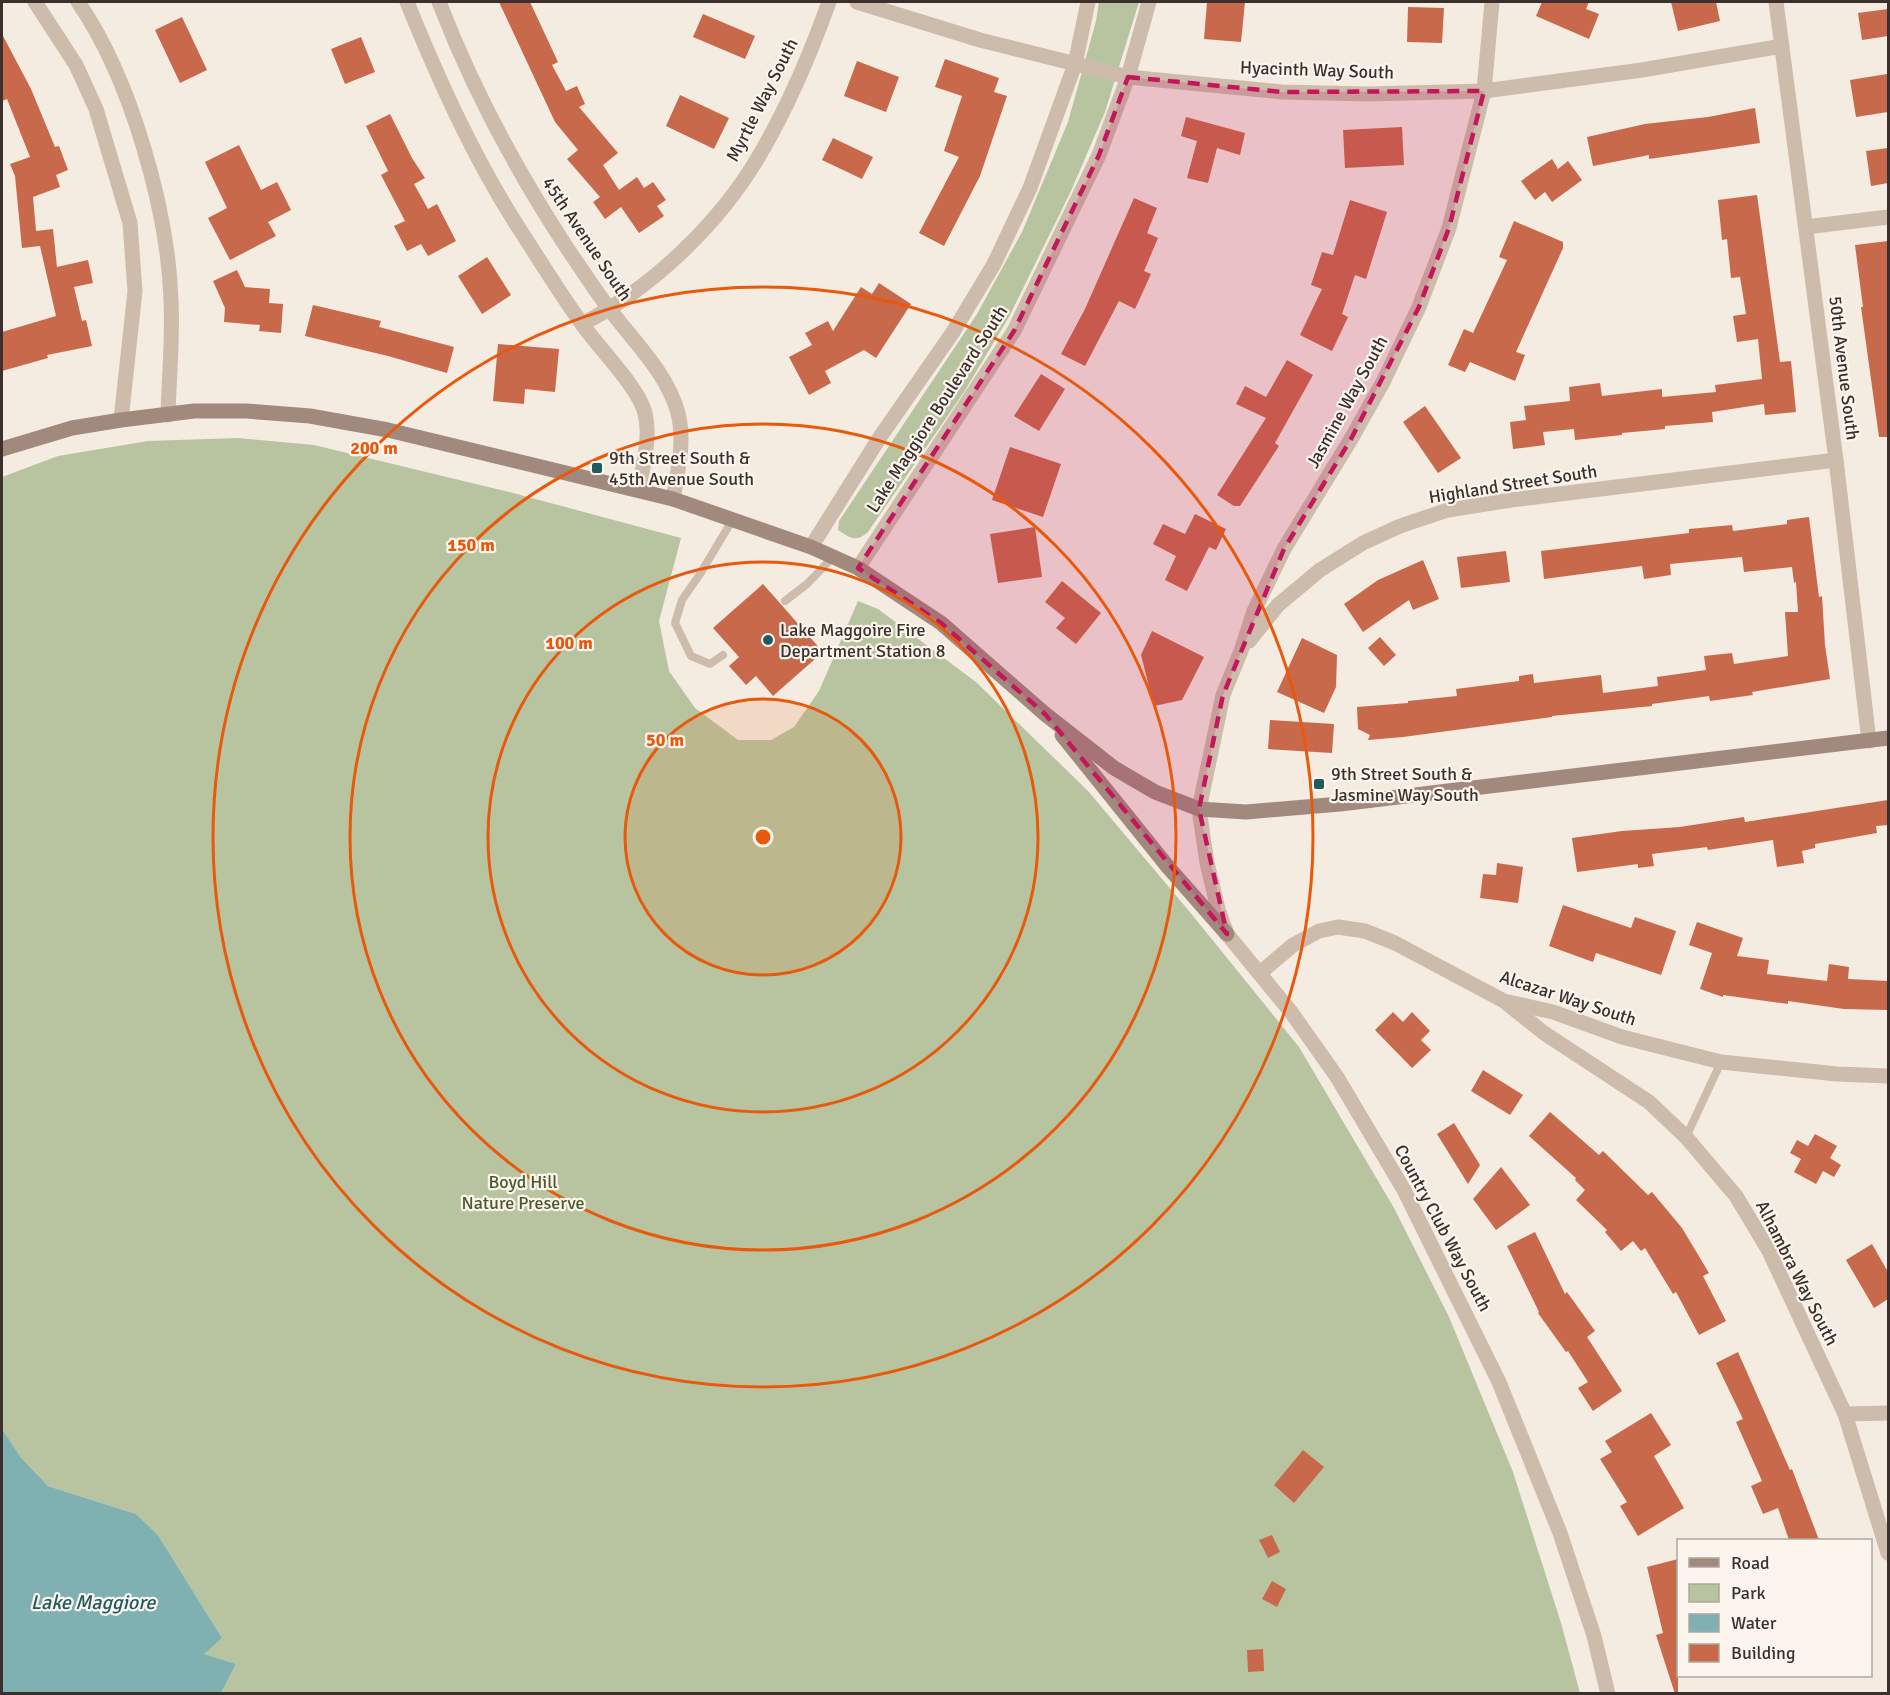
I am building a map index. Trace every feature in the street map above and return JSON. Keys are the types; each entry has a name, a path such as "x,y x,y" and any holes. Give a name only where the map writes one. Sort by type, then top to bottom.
{"main road":[{"path":"2,449 72,428 122,420 194,411 246,411 310,416 388,430 673,499 811,547 858,568 941,623 1045,714 1114,768 1155,792 1199,809 1246,812 1340,804 1888,738"},
{"path":"1045,714 1168,867 1227,934"}],"street":[{"path":"35,2 76,65 96,109 130,223 135,291 122,420"},
{"path":"78,2 110,60 126,99 157,197 167,247 171,300 168,415"},
{"path":"407,2 431,61 471,144 520,230 582,324 628,383 645,411 648,438 639,489"},
{"name":"45th Avenue South","path":"439,2 453,39 488,115 531,193 610,310 647,355 669,389 678,414 681,439 673,499"},
{"name":"Myrtle Way South","path":"582,324 610,310 642,287 688,246 733,194 759,157 782,114 808,58 829,2"},
{"name":"Hyacinth Way South","path":"857,2 980,40 1128,77 1282,92 1368,94 1484,91 1642,70 1782,46"},
{"name":"Lake Maggiore Boulevard South","path":"811,547 880,437 953,332 994,264 1030,188 1075,64 1088,2"},
{"name":"Lake Maggiore Boulevard South","path":"858,568 1014,331 1099,155 1128,77 1149,2"},
{"name":"Jasmine Way South","path":"1199,809 1223,695 1254,611 1284,549 1383,382 1419,307 1449,228 1484,91 1492,2"},
{"name":"50th Avenue South","path":"1776,2 1836,460 1869,741"},
{"path":"1806,227 1888,217"},
{"name":"Highland Street South","path":"1241,651 1278,604 1320,570 1363,543 1400,526 1449,510 1511,500 1836,460"},
{"name":"Country Club Way South","path":"1199,809 1207,863 1218,909 1227,934 1291,1012 1337,1077 1404,1190 1465,1310 1507,1400 1560,1533 1594,1636 1608,1694"},
{"name":"Alcazar Way South","path":"1260,973 1293,945 1318,930 1338,927 1365,931 1395,943 1504,1002 1553,1012 1622,1037 1721,1062 1838,1074 1888,1076"},
{"name":"Alhambra Way South","path":"1504,1002 1544,1033 1649,1101 1686,1137 1736,1196 1768,1251 1845,1414 1888,1553"},
{"path":"1845,1414 1888,1413"}],"lane":[{"path":"723,655 710,664 691,656 675,623 682,600 733,519"},
{"path":"785,601 807,584 833,557"},
{"path":"1686,1137 1721,1062"}],"highlighted area":[{"path":"1128,77 1282,92 1484,91 1449,228 1419,307 1351,439 1284,549 1223,695 1199,809 1227,934 1045,714 941,623 858,568 1014,331 1099,155"}],"green space":[{"path":"1099,2 1139,2 1105,112 1071,191 1009,317 964,392 868,532 860,537 850,537 838,530 839,521 977,314 1022,232 1068,122 1096,21"},
{"name":"Boyd Hill Nature Preserve","path":"238,438 314,445 513,493 681,538 659,621 669,671 695,708 738,740 771,740 794,727 819,691 858,601 878,609 976,682 1088,791 1299,1047 1394,1208 1449,1317 1513,1472 1561,1623 1580,1693 221,1693 236,1664 203,1654 222,1638 158,1535 136,1514 48,1486 21,1459 2,1429 2,477 58,456 148,441"}],"water":[{"name":"Lake Maggiore","path":"2,1429 21,1458 48,1486 136,1514 158,1535 222,1638 204,1654 236,1664 221,1693 2,1693"}],"building":[{"path":"499,2 530,2 558,62 552,65 566,91 577,86 585,104 579,107 618,153 603,165 619,190 637,177 644,188 653,182 666,200 657,206 664,216 639,233 621,207 605,219 593,202 600,197 567,159 578,150 555,122"},
{"path":"1207,2 1245,2 1241,42 1204,39"},
{"path":"1542,2 1589,2 1586,9 1599,14 1589,39 1536,16"},
{"path":"1671,2 1716,2 1720,21 1678,31"},
{"path":"1408,7 1444,8 1442,43 1407,42"},
{"path":"1888,9 1888,36 1862,40 1858,13"},
{"path":"703,14 755,36 745,59 693,37"},
{"path":"182,17 207,70 180,83 155,30"},
{"path":"2,34 31,89 55,147 59,146 68,170 56,175 60,187 33,197 36,231 53,229 57,267 88,260 93,283 74,287 82,321 86,320 92,346 47,355 48,358 2,371 2,332 56,316 40,246 22,248 15,176 10,164 30,157 7,99 2,101"},
{"path":"361,37 375,72 345,84 331,49"},
{"path":"945,59 999,78 994,92 1007,96 980,176 944,246 919,233 959,157 944,151 962,96 935,87"},
{"path":"857,61 899,77 886,112 844,96"},
{"path":"1887,74 1888,112 1856,117 1850,80"},
{"path":"680,95 729,118 714,149 666,126"},
{"path":"1755,108 1760,143 1649,159 1649,155 1593,166 1587,137 1645,124 1708,117"},
{"path":"390,114 412,158 425,178 414,184 428,209 437,204 456,241 428,256 421,244 407,251 394,226 405,221 381,175 388,171 366,126"},
{"path":"1186,117 1245,133 1240,155 1217,148 1208,183 1187,178 1197,141 1181,136"},
{"path":"1402,127 1404,165 1345,168 1343,130"},
{"path":"833,138 873,157 862,179 822,160"},
{"path":"239,145 261,190 277,182 291,210 268,222 276,236 230,260 208,218 227,208 205,162"},
{"path":"1888,148 1888,183 1871,186 1866,151"},
{"path":"1552,159 1558,169 1568,161 1582,180 1552,202 1545,192 1535,200 1521,181"},
{"path":"1757,195 1780,362 1791,361 1796,412 1765,415 1764,404 1712,412 1713,422 1665,426 1665,429 1575,440 1574,429 1543,432 1545,445 1513,449 1510,422 1526,420 1524,406 1570,401 1569,387 1600,383 1602,396 1662,389 1662,397 1716,392 1715,385 1762,379 1758,339 1737,342 1733,316 1746,314 1740,277 1731,278 1727,239 1722,240 1718,200"},
{"path":"1134,198 1157,208 1147,233 1158,238 1144,271 1151,274 1135,309 1119,301 1085,366 1061,354 1085,309"},
{"path":"1350,200 1387,212 1366,279 1355,275 1342,314 1348,317 1332,351 1300,335 1322,289 1311,285 1322,252 1333,255"},
{"path":"1514,221 1563,242 1563,248 1516,352 1525,355 1515,381 1470,362 1465,372 1448,365 1464,329 1473,333 1507,260 1499,257"},
{"path":"1888,241 1888,437 1879,437 1855,245"},
{"path":"487,257 511,295 482,314 458,276"},
{"path":"237,270 245,287 270,289 269,303 283,304 281,333 259,331 260,325 224,322 225,308 213,281"},
{"path":"879,283 911,304 876,358 864,350 825,371 831,383 809,395 789,357 812,345 805,333 828,321 833,331 861,287 872,294"},
{"path":"313,305 381,321 379,327 454,347 447,373 305,336"},
{"path":"498,344 559,349 555,392 525,389 524,404 493,401"},
{"path":"1287,360 1313,375 1275,443 1279,446 1240,506 1234,506 1217,495 1266,418 1236,404 1245,386 1266,397"},
{"path":"1041,374 1065,389 1039,431 1014,416"},
{"path":"1425,406 1461,458 1438,473 1403,422"},
{"path":"1010,447 1061,464 1043,517 992,500"},
{"path":"1195,514 1226,529 1216,550 1209,547 1187,591 1165,580 1176,556 1153,544 1163,524 1185,534"},
{"path":"1809,517 1819,597 1822,596 1830,679 1752,692 1753,695 1710,701 1709,696 1652,704 1652,706 1552,716 1403,737 1368,740 1370,735 1358,729 1357,707 1457,696 1456,689 1519,681 1519,676 1533,674 1534,683 1601,675 1603,693 1658,686 1657,677 1706,670 1704,656 1732,653 1734,664 1788,656 1785,612 1798,612 1796,582 1794,583 1792,567 1744,572 1742,557 1670,564 1671,575 1644,579 1642,566 1544,579 1541,551 1689,533 1689,529 1732,525 1733,531 1787,524 1787,520"},
{"path":"1035,527 1042,577 998,583 990,534"},
{"path":"1506,551 1510,582 1461,588 1457,557"},
{"path":"1423,560 1439,599 1413,610 1409,600 1363,632 1344,604 1378,580"},
{"path":"1062,581 1101,613 1076,644 1056,628 1065,618 1045,602"},
{"name":"Lake Maggoire Fire Department Station 8","path":"763,584 823,652 773,696 756,676 746,685 729,666 739,657 713,628"},
{"path":"1152,631 1204,657 1182,700 1154,706 1141,655"},
{"path":"1380,637 1396,655 1384,666 1368,648"},
{"path":"1302,638 1337,655 1336,687 1324,713 1277,692"},
{"path":"1270,720 1334,724 1332,753 1268,749"},
{"path":"1888,800 1888,825 1876,826 1877,833 1815,844 1815,848 1802,851 1804,863 1777,867 1773,840 1708,850 1707,847 1652,854 1654,866 1638,868 1638,864 1577,872 1572,838 1622,831 1680,827 1744,817 1745,822"},
{"path":"1497,863 1523,867 1518,903 1480,898 1483,874 1496,875"},
{"path":"1563,905 1631,928 1635,917 1676,931 1661,975 1596,953 1593,962 1549,946"},
{"path":"1697,922 1743,938 1737,956 1769,960 1767,974 1827,981 1829,964 1849,967 1848,979 1888,981 1888,1010 1844,1009 1788,1001 1788,1004 1723,995 1723,997 1700,989 1712,953 1689,945"},
{"path":"1393,1012 1403,1022 1412,1012 1430,1031 1421,1040 1431,1050 1412,1068 1375,1030"},
{"path":"1483,1070 1523,1095 1510,1115 1471,1091"},
{"path":"1550,1112 1599,1155 1603,1151 1648,1195 1652,1192 1682,1228 1709,1273 1703,1276 1726,1321 1699,1335 1676,1292 1673,1294 1645,1248 1641,1251 1633,1241 1621,1251 1605,1232 1607,1230 1576,1200 1585,1190 1575,1180 1576,1178 1529,1136"},
{"path":"1454,1123 1480,1165 1468,1184 1437,1134"},
{"path":"1815,1134 1837,1146 1830,1158 1841,1165 1834,1177 1823,1171 1816,1184 1794,1172 1801,1159 1790,1153 1797,1140 1808,1146"},
{"path":"1501,1167 1530,1205 1496,1230 1473,1199"},
{"path":"1535,1232 1565,1294 1567,1292 1595,1331 1587,1337 1622,1391 1593,1411 1578,1388 1588,1382 1568,1351 1566,1352 1538,1313 1507,1246"},
{"path":"1872,1244 1888,1272 1888,1299 1874,1308 1846,1260"},
{"path":"1738,1352 1790,1470 1792,1469 1819,1539 1789,1539 1778,1508 1763,1514 1751,1486 1762,1481 1736,1422 1743,1419 1716,1363"},
{"path":"1651,1413 1671,1445 1654,1456 1684,1508 1638,1536 1620,1506 1627,1502 1600,1459 1612,1452 1605,1441"},
{"path":"1303,1450 1324,1467 1294,1503 1274,1485"},
{"path":"1272,1535 1280,1552 1268,1558 1259,1540"},
{"path":"1677,1559 1678,1694 1675,1694 1656,1635 1663,1633 1647,1567"},
{"path":"1272,1581 1286,1589 1277,1607 1262,1599"},
{"path":"1263,1649 1264,1671 1248,1672 1247,1650"}],"place":[{"name":"9th Street South & 45th Avenue South","path":"597,468"},
{"name":"Lake Maggoire Fire Department Station 8","path":"768,640"},
{"name":"9th Street South & Jasmine Way South","path":"1319,784"}]}
